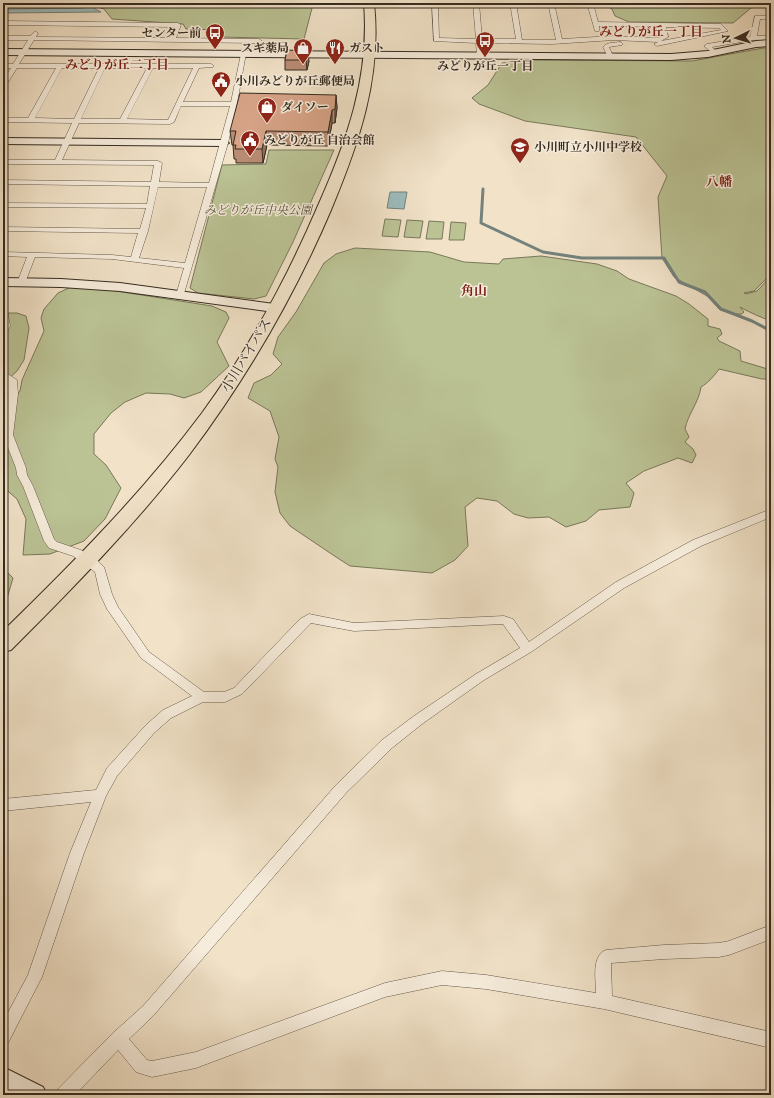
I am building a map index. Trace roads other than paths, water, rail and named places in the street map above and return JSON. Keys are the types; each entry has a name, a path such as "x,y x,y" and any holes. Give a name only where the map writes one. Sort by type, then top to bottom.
{"highway":[{"name":"小川バイパス","path":"3,644 88,559 134,508 178,456 248,357 294,274 340,170 362,102 370,54 371,16 369,3"}],"street":[{"path":"435,3 436,40 660,40 665,38 662,25"},
{"path":"476,3 480,56"},
{"path":"514,3 519,41"},
{"path":"551,3 559,41"},
{"path":"590,3 596,24 598,39"},
{"path":"753,38 757,17 771,18"},
{"path":"3,23 178,25 173,39"},
{"path":"3,86 40,23"},
{"path":"596,24 721,26 725,31 662,44 608,45 606,47 610,56"},
{"path":"715,53 707,46 753,38 771,37"},
{"path":"3,38 259,41 256,54"},
{"path":"3,52 689,57 756,44 771,43"},
{"path":"180,296 224,143 234,104 244,54"},
{"path":"3,66 211,66"},
{"path":"30,121 60,66"},
{"path":"58,162 66,142 103,66"},
{"path":"123,122 150,66"},
{"path":"3,120 170,122 197,66"},
{"path":"179,104 234,104"},
{"path":"3,141 224,143"},
{"path":"3,162 158,163 156,184 144,231 134,259"},
{"path":"3,182 211,185"},
{"path":"3,205 150,206"},
{"path":"3,229 144,231"},
{"path":"3,254 78,255 134,259 188,266"},
{"path":"21,283 32,255"},
{"path":"3,282 120,287 274,308"},
{"path":"3,309 6,326 3,333"},
{"path":"3,374 12,380 13,394 8,435 22,475 28,486 49,541 88,559 100,570 106,594 113,609 145,655 202,697"},
{"path":"64,1095 118,1038 148,1011 341,789 382,749 418,720 480,678 527,649 620,585 715,535 771,513"},
{"path":"3,1038 35,977 77,853 100,795 112,772 150,729 167,714 202,697 225,697 238,690 287,638 309,618 354,627 504,620 510,622 527,649"},
{"path":"3,806 100,795"},
{"path":"604,1002 604,959 606,957 664,952 719,950 771,932"},
{"path":"118,1038 142,1066 152,1069 196,1060 385,990 442,978 486,982 604,1002 771,1040"},
{"path":"3,1079 35,1095"}],"water":[{"path":"3,3 84,3 101,12 3,13"},
{"path":"390,192 407,192 404,209 387,208"}],"waterway":[{"path":"483,189 481,223 543,252 582,258 664,258 679,282 705,292 721,309 752,321 771,331"}],"place":[{"name":"センター前","path":"215,50"},
{"name":"みどりが丘一丁目","path":"485,58"},
{"name":"スギ薬局","path":"303,65"},
{"name":"ガスト","path":"335,65"},
{"name":"小川みどりが丘郵便局","path":"221,98"},
{"name":"ダイソー","path":"267,124"},
{"name":"みどりが丘 自治会館","path":"250,157"},
{"name":"小川町立小川中学校","path":"520,164"}],"district":[{"name":"みどりが丘一丁目","path":"651,31"},
{"name":"みどりが丘二丁目","path":"117,64"},
{"name":"八幡","path":"719,181"},
{"name":"角山","path":"474,290"}],"park label":[{"name":"みどりが丘中央公園","path":"258,210"}]}
